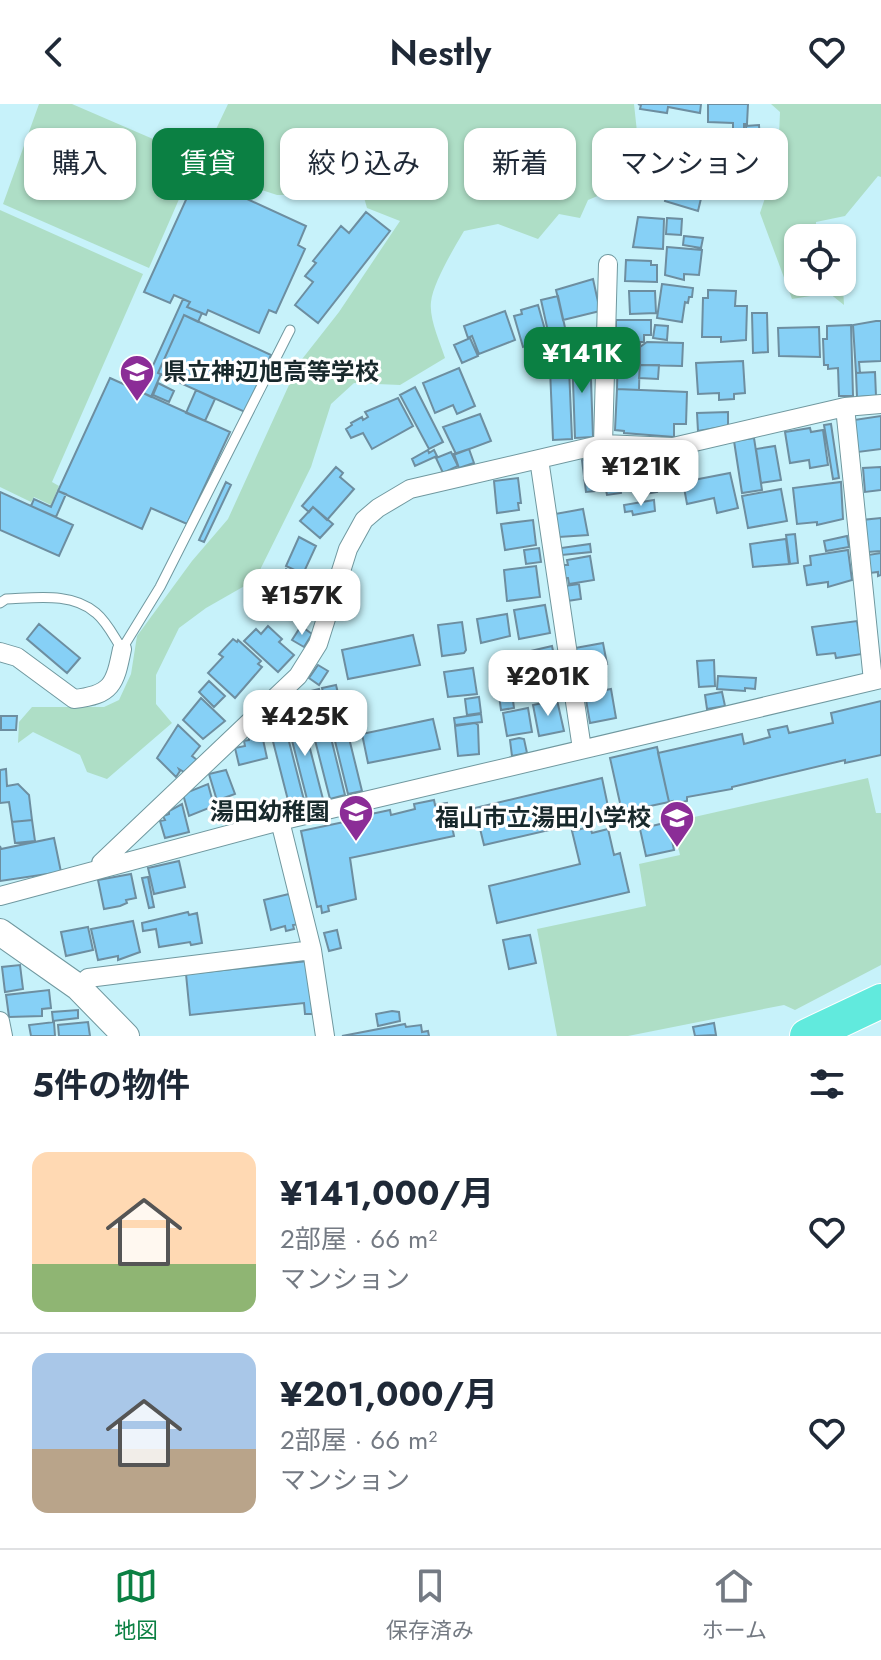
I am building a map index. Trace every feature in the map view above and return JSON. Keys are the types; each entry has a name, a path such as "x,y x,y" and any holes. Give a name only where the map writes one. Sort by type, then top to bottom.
{"highway":[{"path":"807,1036 881,1001"},
{"path":"863,1036 881,1027"}],"street":[{"path":"603,444 608,264"},
{"path":"101,868 101,863 298,676 318,644 348,549 364,520 378,508 410,489 603,444 673,447 845,407 881,404"},
{"path":"0,896 280,821 877,680 845,407"},
{"path":"539,459 582,749"},
{"path":"0,652 17,657 74,699 104,692 116,680 122,649"},
{"path":"280,821 312,950 325,1036"},
{"path":"0,932 78,987 126,1036"},
{"path":"78,987 88,978 312,950"},
{"path":"0,1021 3,1036"}],"lane":[{"path":"0,603 6,599 50,597 83,603 99,615 122,649 160,587 290,330"}],"green space":[{"path":"39,104 72,104 128,128 30,128"},
{"path":"228,104 634,104 637,128 592,128 592,198 588,200 580,218 559,214 538,239 498,224 464,231 440,276 431,302 433,323 445,358 400,385 354,383 331,404 311,467 255,580 206,608 179,628 156,675 156,704 172,723 107,779 87,772 80,755 33,732 18,743 19,722 32,707 104,707 119,700 131,674 137,636 192,561 228,519 299,363 339,312 400,221 367,208 365,200 448,200 448,128 280,128 280,195 277,195 264,191 264,128 217,128"},
{"path":"771,104 881,104 881,177 878,176 845,216 816,224 784,224 784,278 760,213 764,200 788,200 788,128 779,128 780,112"},
{"path":"136,132 152,139 152,200 179,200 149,268 3,204 24,146 24,200 136,200"},
{"path":"0,210 143,274 52,482 59,486 51,505 34,497 31,502 0,487"},
{"path":"833,296 844,296 844,305"},
{"path":"868,778 876,813 881,813 881,965 795,1010 784,1005 628,1036 557,1036 537,929 646,906 639,864 680,855 672,822"}],"building":[{"path":"638,104 701,104 700,113 668,107 667,113 640,109 641,105"},
{"path":"708,104 748,104 744,128 733,128 733,123 708,122"},
{"path":"186,200 249,200 306,226 298,245 305,249 276,313 269,310 259,333 208,310 206,315 187,307 190,302 174,295 170,303 144,292"},
{"path":"665,200 701,200 698,211"},
{"path":"366,212 390,231 318,323 295,305 313,282 305,276 341,226 349,233"},
{"path":"638,217 664,219 663,249 633,247"},
{"path":"667,218 682,219 681,235 666,234"},
{"path":"684,236 703,238 701,248 683,245"},
{"path":"667,247 702,250 699,275 684,274 684,280 665,275"},
{"path":"626,260 651,261 651,265 657,265 657,282 625,281"},
{"path":"593,279 600,311 563,320 556,290"},
{"path":"662,284 693,288 692,297 689,297 688,303 685,302 682,322 657,318"},
{"path":"708,290 736,291 735,306 747,306 746,340 721,342 721,337 702,337 703,298 708,298"},
{"path":"629,291 655,291 656,313 630,314"},
{"path":"558,296 566,332 549,336 541,300"},
{"path":"183,299 190,302 187,307 202,313 198,322 184,315 158,373 161,374 151,397 141,392"},
{"path":"538,305 547,337 523,347 514,316 522,314 521,310"},
{"path":"505,311 515,340 479,354 464,326"},
{"path":"752,313 767,313 768,352 753,353"},
{"path":"184,315 271,355 245,412 158,373"},
{"path":"616,320 651,320 651,335 644,335 644,342 640,345 622,345 622,337 616,337"},
{"path":"881,321 881,361 859,362 860,373 856,373 853,325"},
{"path":"655,325 668,326 667,340 653,338"},
{"path":"851,325 853,396 839,396 838,368 828,369 828,365 824,365 823,339 827,339 827,326"},
{"path":"819,327 820,357 779,356 778,328"},
{"path":"470,338 478,356 462,363 454,345"},
{"path":"647,342 683,343 682,366 640,365 640,347"},
{"path":"548,347 554,364 536,370 530,353"},
{"path":"618,348 640,349 639,390 617,389"},
{"path":"590,352 593,437 575,438 572,353"},
{"path":"743,361 745,393 734,394 734,399 719,400 719,393 698,394 696,363"},
{"path":"640,365 659,365 658,379 639,378"},
{"path":"459,368 475,406 457,414 453,405 435,413 423,383"},
{"path":"569,368 572,439 553,440 550,369"},
{"path":"875,372 876,396 857,397 856,373"},
{"path":"110,378 230,432 187,524 151,508 142,529 58,491"},
{"path":"158,383 174,391 169,402 153,395"},
{"path":"415,387 443,442 429,449 400,395"},
{"path":"617,389 687,392 686,424 674,424 674,437 615,430"},
{"path":"196,390 215,399 205,421 186,413"},
{"path":"398,398 413,426 372,449 363,433 351,438 346,429 351,423 368,417 365,412"},
{"path":"728,412 728,426 698,431 697,413"},
{"path":"480,414 491,441 456,454 443,427"},
{"path":"881,416 881,449 858,452 854,420"},
{"path":"831,424 839,478 833,479 824,425"},
{"path":"810,428 811,432 823,430 828,465 810,468 809,460 790,463 785,432"},
{"path":"754,438 762,490 742,493 734,441"},
{"path":"775,446 781,480 761,483 756,449"},
{"path":"469,449 474,463 459,468 454,454"},
{"path":"428,450 429,453 434,450 437,456 415,466 412,459"},
{"path":"451,452 458,466 443,473 436,458"},
{"path":"627,454 631,486 620,487 621,493 607,495 606,490 586,492 582,460"},
{"path":"651,454 657,492 639,495 638,486 634,486 630,457"},
{"path":"336,467 343,473 340,477 354,489 327,520 313,507 309,512 302,506"},
{"path":"881,467 881,490 865,492 863,468"},
{"path":"730,473 738,508 717,513 714,498 687,504 683,482"},
{"path":"518,478 519,510 497,513 494,481"},
{"path":"226,482 231,485 204,542 199,540"},
{"path":"841,482 843,519 817,525 817,522 797,524 793,488"},
{"path":"781,489 787,521 748,528 742,496"},
{"path":"58,491 66,494 56,517 31,506 34,499 51,507"},
{"path":"0,492 73,525 59,556 0,530"},
{"path":"654,500 655,511 633,515 632,511 625,512 624,505"},
{"path":"313,507 333,524 320,538 300,521"},
{"path":"583,509 588,535 559,537 555,514"},
{"path":"881,518 881,551 868,552 862,520"},
{"path":"533,520 536,545 505,550 501,524"},
{"path":"795,534 798,563 790,564 786,535"},
{"path":"847,536 849,547 826,551 824,541"},
{"path":"299,537 316,546 303,574 286,566"},
{"path":"786,539 789,564 753,567 750,544"},
{"path":"590,544 591,552 562,555 561,548"},
{"path":"539,548 541,562 526,564 524,550"},
{"path":"848,550 852,580 828,587 828,582 807,585 804,566 811,565 810,556"},
{"path":"881,553 881,575 878,576 878,572 870,573 868,555"},
{"path":"590,556 594,580 569,584 568,578 564,578 562,565 568,565 567,560"},
{"path":"536,566 540,597 507,601 504,570"},
{"path":"286,569 312,584 299,607 313,616 306,627 275,608 277,604 268,599"},
{"path":"313,584 325,591 317,605 305,597"},
{"path":"579,584 581,599 567,601 565,586"},
{"path":"545,605 550,633 519,639 514,610"},
{"path":"507,614 510,636 481,643 477,619"},
{"path":"857,621 862,654 836,658 835,653 817,655 812,627"},
{"path":"462,622 466,650 464,653 442,656 438,625"},
{"path":"39,624 80,658 67,673 27,639"},
{"path":"268,626 282,639 279,642 294,655 278,672 244,641 256,629 261,634"},
{"path":"301,626 312,634 304,647 292,640"},
{"path":"413,635 420,665 348,679 342,650"},
{"path":"233,639 261,661 258,664 262,667 235,698 208,673 223,657 219,654"},
{"path":"603,643 606,676 580,678 575,648"},
{"path":"552,646 557,670 527,676 522,653"},
{"path":"521,660 525,684 499,689 494,666"},
{"path":"714,660 715,686 699,687 697,661"},
{"path":"318,665 328,671 319,685 309,678"},
{"path":"473,668 477,694 448,697 444,672"},
{"path":"557,671 561,689 545,692 541,675"},
{"path":"718,676 756,678 755,689 717,689"},
{"path":"209,681 225,696 214,707 199,692"},
{"path":"336,685 362,791 348,794 322,688"},
{"path":"319,689 345,795 330,799 303,693"},
{"path":"611,689 616,718 590,723 585,694"},
{"path":"722,692 725,706 707,709 705,695"},
{"path":"512,693 514,708 501,710 499,695"},
{"path":"479,697 481,713 467,715 465,699"},
{"path":"201,698 225,721 203,739 183,720"},
{"path":"557,700 564,731 539,736 533,705"},
{"path":"881,701 881,755 845,763 845,760 732,789 687,797 687,801 674,804 673,801 669,802 658,753 742,734 744,744 770,737 768,730 787,726 789,733 833,723 831,713"},
{"path":"528,708 532,732 507,736 503,713"},
{"path":"301,714 323,799 308,803 286,717"},
{"path":"481,714 482,722 455,725 454,718"},
{"path":"1,716 17,716 16,730 1,730"},
{"path":"283,718 305,804 290,808 268,722"},
{"path":"433,719 440,749 368,763 362,734"},
{"path":"178,725 200,746 192,756 197,760 184,772 179,769 176,777 157,758"},
{"path":"478,725 479,754 458,756 455,726"},
{"path":"262,735 267,758 239,765 235,748 245,746 244,741 249,738"},
{"path":"524,739 527,753 512,756 510,740"},
{"path":"657,747 669,802 622,812 610,758"},
{"path":"6,769 7,786 18,784 29,795 32,820 12,822 9,802 0,803 0,770"},
{"path":"226,770 235,794 218,804 209,774"},
{"path":"602,778 610,816 484,845 475,808"},
{"path":"208,784 214,806 189,816 183,794"},
{"path":"434,800 435,805 447,803 454,836 350,858 356,899 328,906 329,911 322,913 321,906 317,907 301,831 363,818 363,821 372,819 371,814 390,810 391,815 415,809 414,804"},
{"path":"182,804 189,832 165,838 160,821 165,820 163,816 169,811"},
{"path":"32,820 35,841 15,843 12,822"},
{"path":"668,822 674,850 646,856 640,829"},
{"path":"590,827 592,833 608,829 614,855 620,853 629,892 497,923 489,886 580,864 572,831"},
{"path":"54,838 61,872 0,881 0,846 1,849"},
{"path":"179,861 185,887 154,894 148,868"},
{"path":"131,874 136,898 104,909 98,880"},
{"path":"148,877 154,907 149,908 142,878"},
{"path":"293,893 300,924 286,931 285,926 271,930 264,900"},
{"path":"188,912 189,915 197,913 202,943 159,947 156,929 143,931 142,923"},
{"path":"133,921 140,952 118,960 118,956 98,960 91,929"},
{"path":"88,927 93,950 66,956 61,932"},
{"path":"337,930 341,948 329,951 324,933"},
{"path":"530,935 536,963 509,969 503,940"},
{"path":"308,961 313,1014 305,1014 304,1003 190,1015 186,974"},
{"path":"20,965 23,989 5,992 2,967"},
{"path":"49,990 51,1008 42,1009 42,1016 9,1017 6,995"},
{"path":"78,1010 78,1018 53,1021 52,1012"},
{"path":"399,1012 400,1021 378,1026 376,1014"},
{"path":"54,1022 55,1036 31,1036 29,1025"},
{"path":"88,1022 90,1036 59,1036 58,1025"},
{"path":"714,1023 716,1035 695,1036 693,1027"},
{"path":"405,1024 406,1027 421,1025 422,1032 428,1031 429,1036 342,1036"}],"place":[{"name":"県立神辺旭高等学校","path":"137,403"},
{"name":"湯田幼稚園","path":"356,843"},
{"name":"福山市立湯田小学校","path":"677,849"}]}
